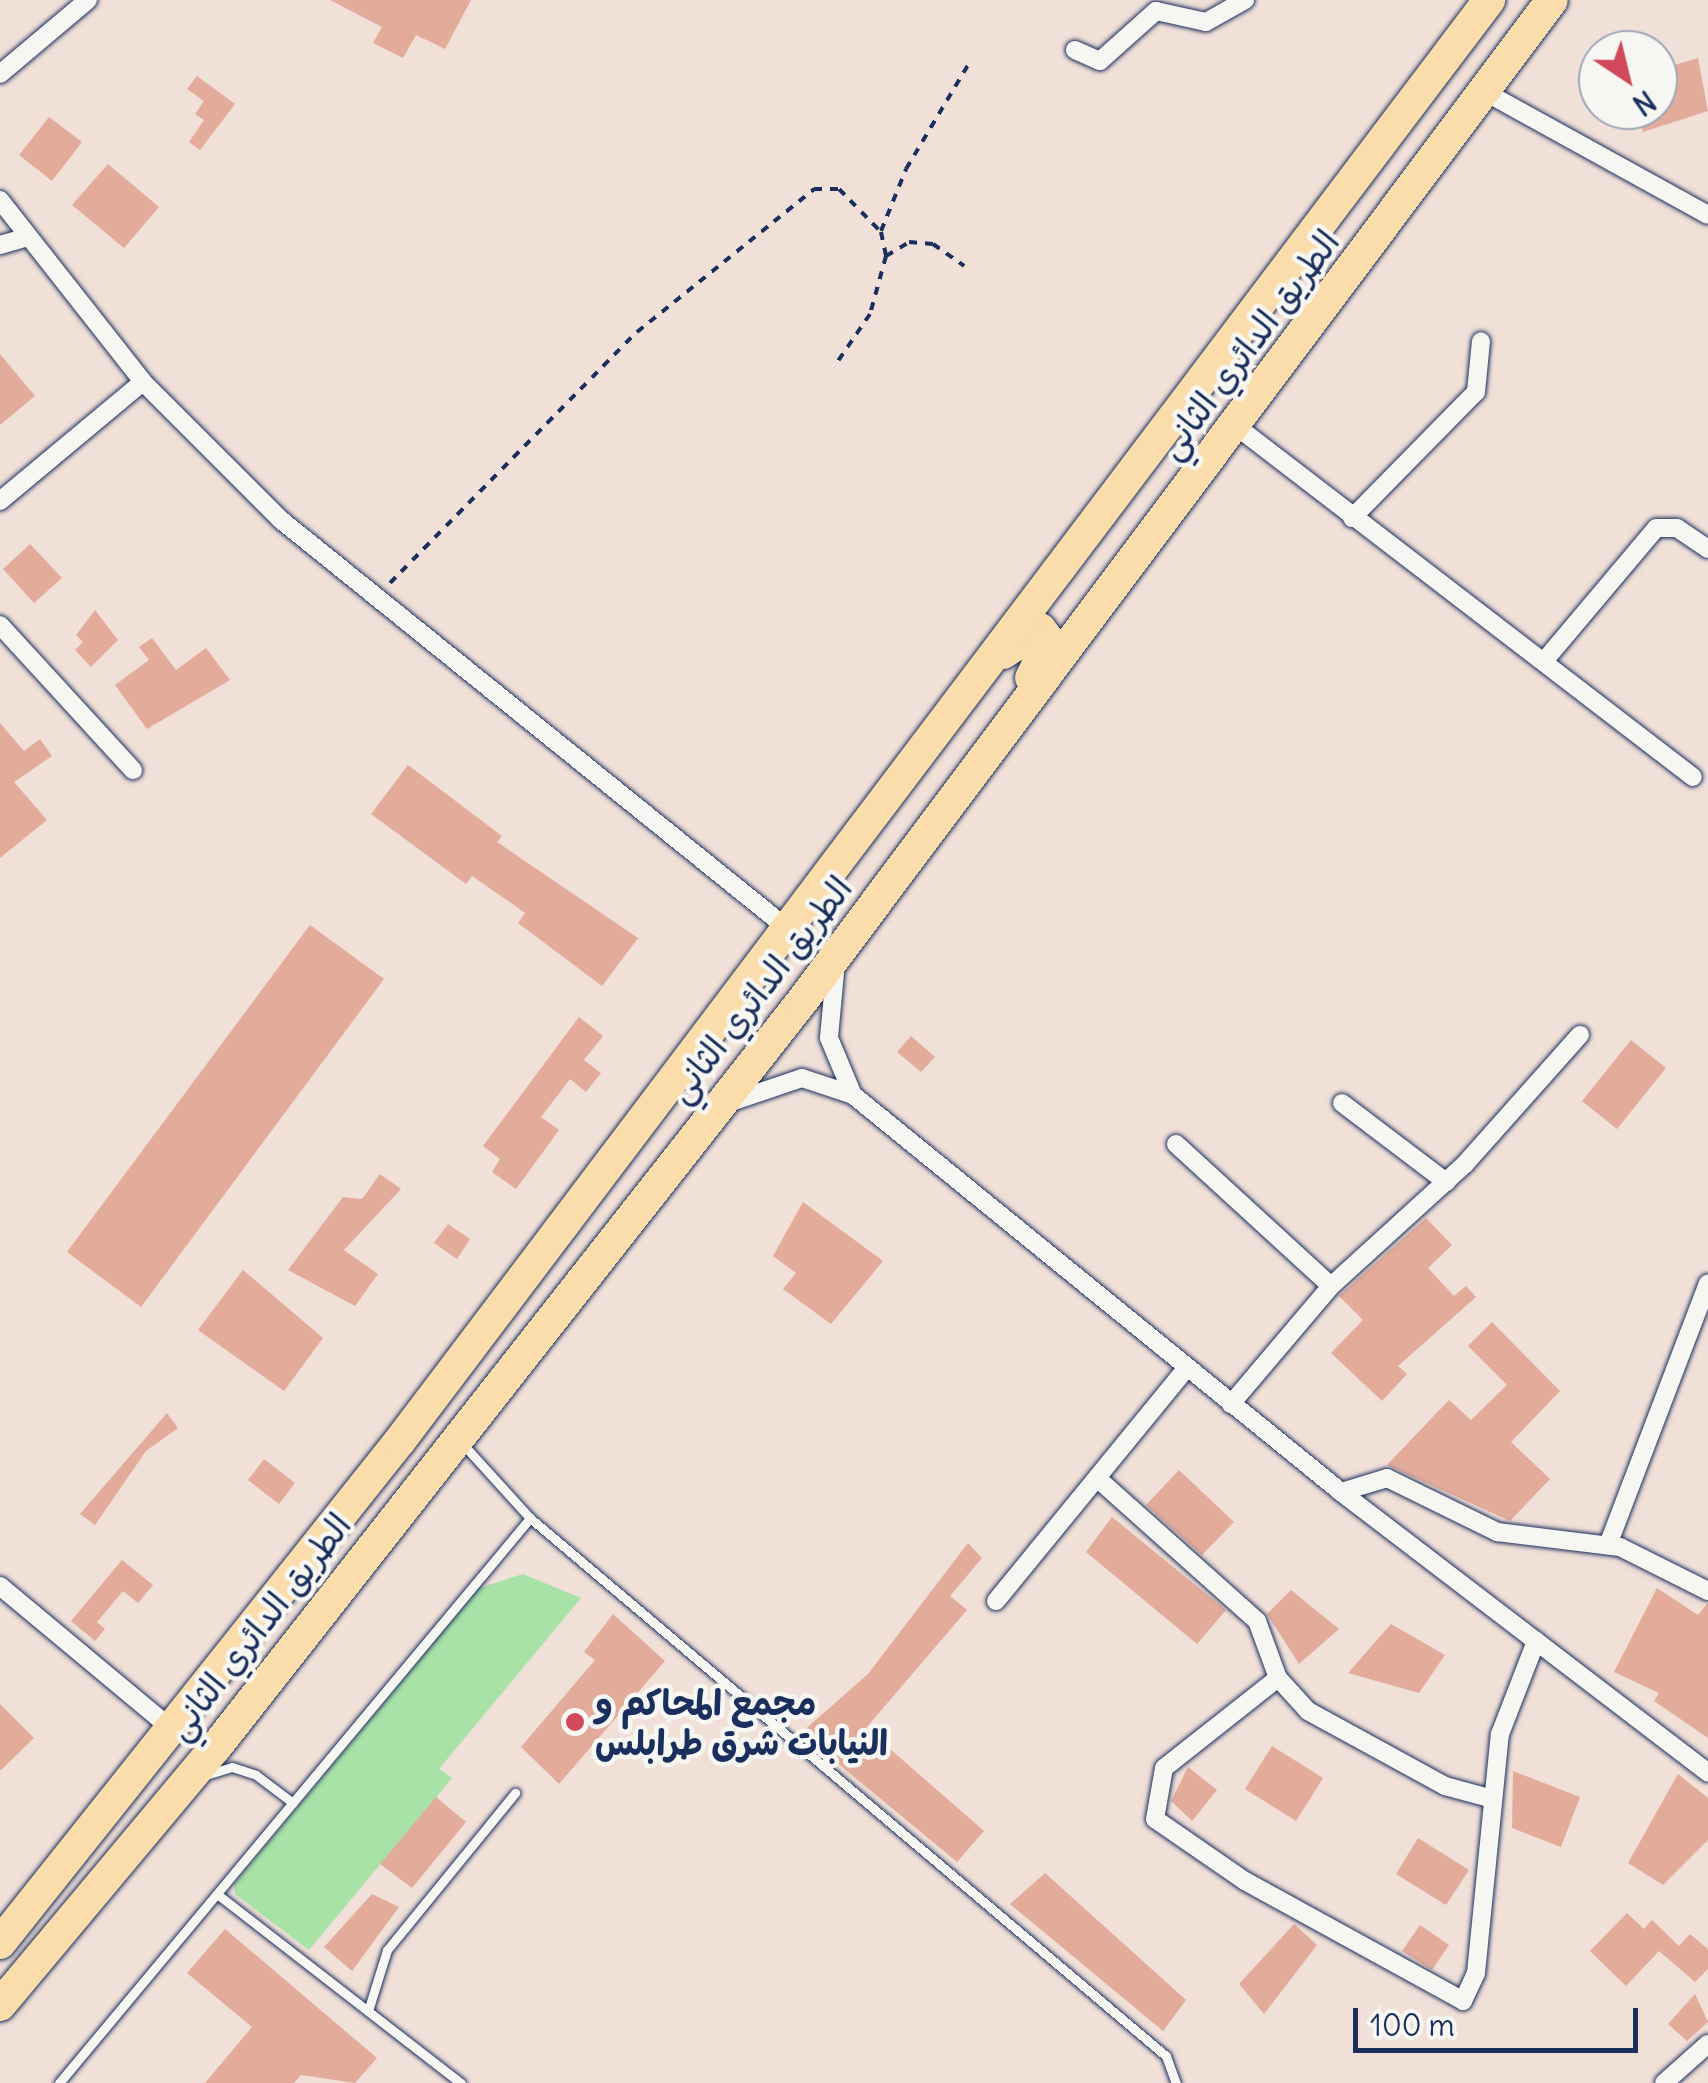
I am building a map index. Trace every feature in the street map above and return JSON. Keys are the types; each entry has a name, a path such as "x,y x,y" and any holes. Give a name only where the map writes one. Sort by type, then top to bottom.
{"highway":[{"name":"الطريق الدائري الثاني","path":"0,1943 176,1732 1489,0"},
{"name":"الطريق الدائري الثاني","path":"0,2004 187,1781 837,956 1488,92 1552,0"},
{"path":"1178,411 1155,465 1172,477 1236,426"},
{"path":"837,956 1049,641 1040,629 1024,634 969,684"}],"street":[{"path":"0,74 88,0"},
{"path":"1075,50 1100,61 1156,12 1206,22 1245,0"},
{"path":"1488,92 1708,215"},
{"path":"0,200 24,238 143,382 373,600 788,929"},
{"path":"0,245 24,238"},
{"path":"1352,518 1476,392 1481,341"},
{"path":"0,501 143,382"},
{"path":"1236,426 1352,518 1546,660 1693,777"},
{"path":"1546,660 1656,528 1677,528 1708,550"},
{"path":"0,626 133,770"},
{"path":"837,956 829,1038 853,1095"},
{"path":"1231,1404 1331,1286 1446,1182 1580,1035"},
{"path":"719,1107 802,1078 853,1095 1341,1492 1708,1773"},
{"path":"1342,1103 1446,1182"},
{"path":"1176,1144 1331,1286"},
{"path":"1608,1545 1708,1282"},
{"path":"996,1602 1187,1368"},
{"path":"1098,1478 1257,1621 1278,1678 1308,1711 1445,1786 1493,1799"},
{"path":"1341,1492 1387,1478 1497,1532 1608,1545 1708,1590"},
{"path":"0,1586 176,1732"},
{"path":"1278,1678 1164,1768 1155,1820 1454,2001 1472,1995 1500,1734 1536,1641"},
{"path":"1664,2083 1708,2044"}],"lane":[{"path":"456,1437 530,1518 1166,2056 1176,2083"},
{"path":"59,2083 530,1518"},
{"path":"187,1781 232,1767 293,1803"},
{"path":"368,2011 387,1950 515,1793"},
{"path":"217,1894 461,2083"}],"path":[{"path":"881,232 906,169 971,60"},
{"path":"373,600 638,332 814,190 839,189 881,232 886,256 870,314 834,366"},
{"path":"886,256 908,242 933,244 964,266"}],"green space":[{"path":"523,1574 581,1598 439,1769 452,1778 309,1950 235,1894 234,1884 479,1588"}],"building":[{"path":"330,0 471,0 445,49 416,35 403,58 373,43 382,27"},
{"path":"1698,58 1708,111 1678,121 1678,64"},
{"path":"197,76 235,104 200,150 189,142 204,120 195,114 204,101 187,89"},
{"path":"49,117 82,142 52,181 19,155"},
{"path":"108,164 159,207 124,248 72,205"},
{"path":"0,354 35,396 0,425"},
{"path":"30,544 62,578 34,603 3,569"},
{"path":"95,610 118,640 91,667 75,650 83,642 76,635"},
{"path":"152,638 176,670 206,648 230,680 147,729 115,685 149,660 139,647"},
{"path":"0,723 24,751 40,739 52,756 14,782 47,820 0,858"},
{"path":"408,765 502,836 497,842 638,938 602,986 518,923 525,913 472,876 466,884 371,814"},
{"path":"310,925 384,979 141,1307 67,1252"},
{"path":"579,1017 603,1036 584,1060 601,1073 586,1092 570,1079 541,1117 559,1130 516,1189 492,1172 500,1159 483,1146"},
{"path":"911,1036 935,1057 921,1072 897,1052"},
{"path":"1631,1040 1666,1068 1617,1129 1582,1101"},
{"path":"380,1174 401,1189 344,1250 378,1274 355,1306 288,1270 343,1197 362,1199"},
{"path":"803,1202 883,1261 831,1324 783,1289 796,1273 773,1256"},
{"path":"1426,1218 1452,1245 1428,1268 1454,1296 1466,1286 1476,1297 1398,1366 1407,1374 1382,1401 1331,1353 1363,1320 1339,1296"},
{"path":"448,1224 470,1239 457,1259 434,1243"},
{"path":"243,1270 323,1338 284,1391 198,1330"},
{"path":"1492,1322 1560,1391 1511,1442 1550,1479 1510,1521 1387,1465 1449,1400 1471,1420 1507,1385 1468,1346"},
{"path":"167,1413 178,1428 146,1451 95,1525 80,1514"},
{"path":"264,1459 295,1483 279,1504 248,1480"},
{"path":"1179,1470 1234,1522 1202,1555 1146,1505"},
{"path":"1112,1517 1226,1610 1197,1644 1086,1552"},
{"path":"968,1543 982,1558 950,1596 967,1610 866,1728 984,1831 957,1862 801,1733 868,1674"},
{"path":"122,1560 153,1585 138,1603 123,1591 97,1622 105,1629 95,1641 71,1621"},
{"path":"1657,1588 1698,1615 1708,1603 1708,1738 1654,1701 1659,1693 1614,1672"},
{"path":"1291,1590 1339,1629 1299,1664 1267,1614"},
{"path":"613,1614 665,1661 559,1784 521,1747 595,1660 584,1652"},
{"path":"1391,1624 1445,1655 1419,1693 1348,1673"},
{"path":"0,1704 34,1738 0,1771"},
{"path":"1272,1746 1323,1778 1296,1821 1245,1789"},
{"path":"1188,1767 1217,1790 1192,1821 1171,1801"},
{"path":"1513,1771 1580,1797 1561,1847 1512,1828"},
{"path":"1678,1774 1708,1798 1708,1840 1663,1885 1628,1863"},
{"path":"436,1797 466,1822 412,1888 380,1864"},
{"path":"1418,1838 1469,1870 1446,1905 1396,1874"},
{"path":"1045,1873 1186,2000 1163,2031 1010,1904"},
{"path":"372,1894 399,1907 352,1971 324,1947"},
{"path":"1627,1913 1644,1929 1652,1920 1679,1946 1690,1934 1708,1949 1708,1969 1695,1982 1659,1951 1626,1986 1590,1951"},
{"path":"1294,1924 1317,1945 1264,2014 1239,1984"},
{"path":"1420,1925 1449,1945 1432,1970 1402,1951"},
{"path":"225,1929 377,2058 355,2083 301,2075 294,2083 205,2083 252,2027 187,1973"},
{"path":"1695,1994 1708,2022 1687,2041 1668,2024"}],"place":[{"name":"مجمع المحاكم و النيابات شرق طرابلس","path":"575,1722"}]}
